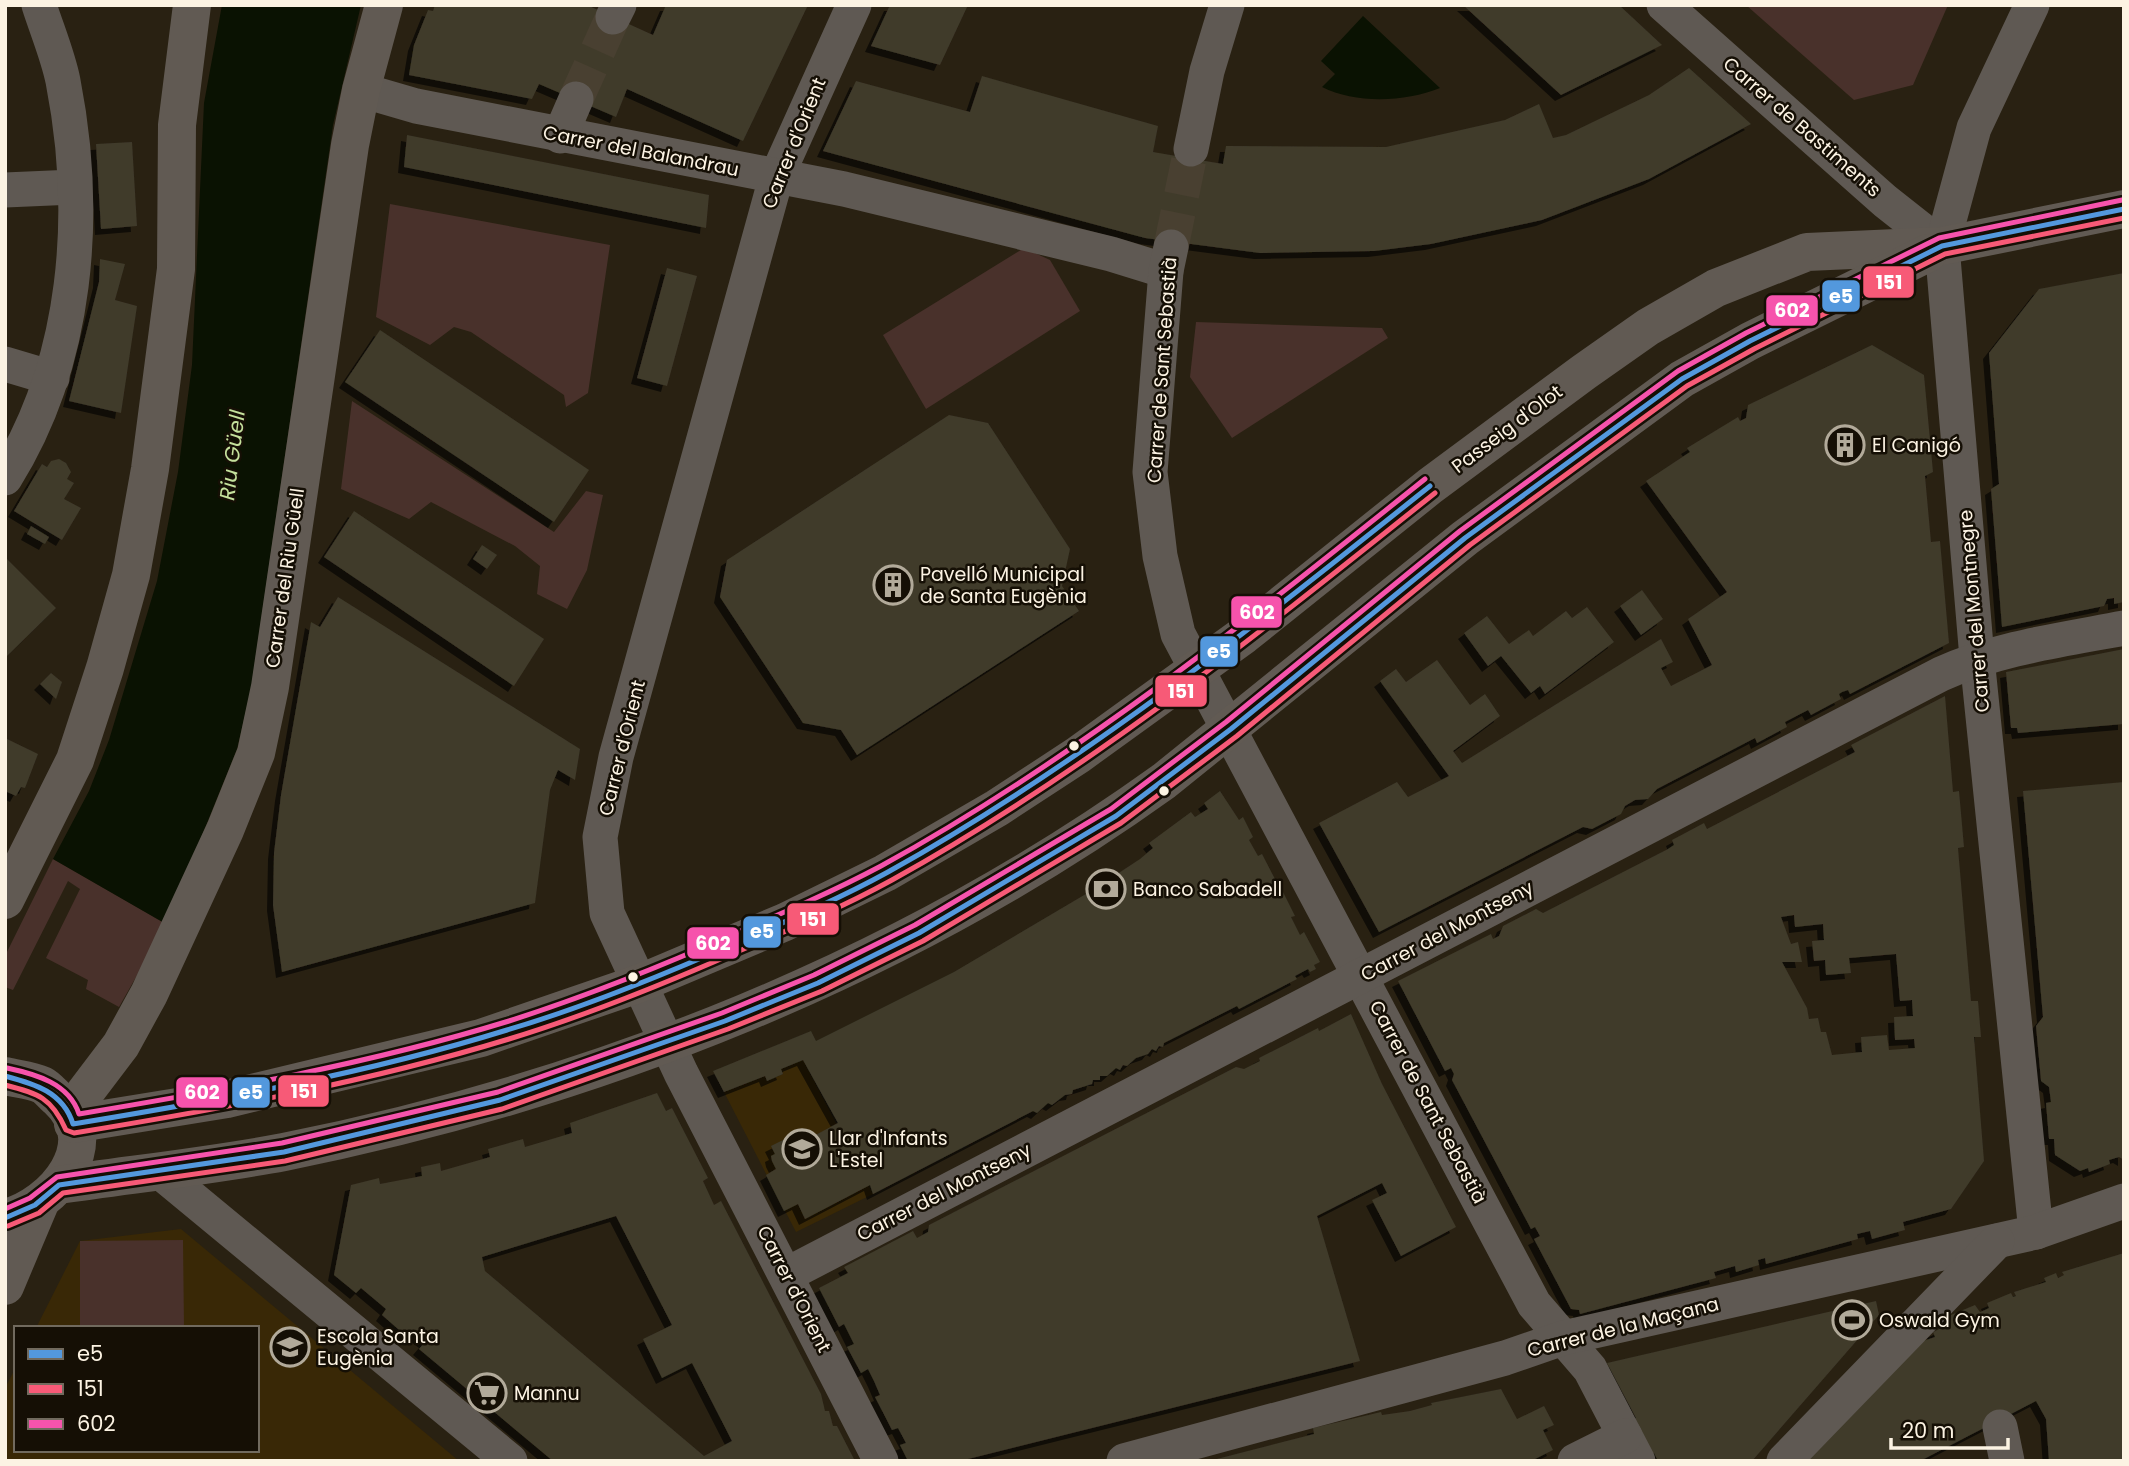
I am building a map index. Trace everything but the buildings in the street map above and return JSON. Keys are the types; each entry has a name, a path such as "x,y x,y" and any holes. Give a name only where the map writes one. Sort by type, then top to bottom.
{"main road":[{"path":"5,900 75,760 131,575 150,469 176,269 177,125 192,5"},
{"name":"Carrer del Riu Güell","path":"72,1117 121,1045 149,994 225,830 256,752 270,687 321,333 361,90 384,5"},
{"name":"Passeig d'Olot","path":"72,1117 227,1099 481,1038 638,984 785,922 886,873 997,808 1078,755 1244,635 1430,486 1659,320 1716,288 1807,252 1942,246 2124,209"},
{"name":"Passeig d'Olot","path":"5,1218 21,1214 50,1194 159,1171 284,1152 500,1100 666,1042 818,983 919,933 1116,816 1231,729 1465,538 1682,379 1751,341 1942,246"},
{"path":"5,1076 43,1085 72,1117 77,1147 69,1172 50,1194 5,1286"}],"street":[{"path":"5,478 51,378 65,329 72,280 74,187 63,80 39,5"},
{"name":"Carrer d'Orient","path":"854,5 776,178 688,490 607,797 600,837 607,912 638,984 881,1461"},
{"path":"1191,149 1207,71 1227,5"},
{"name":"Carrer de Bastiments","path":"1664,5 1885,201 1942,246"},
{"name":"Carrer del Montnegre","path":"2032,5 1974,128 1942,246 1977,658 2036,1232"},
{"name":"Carrer del Balandrau","path":"361,90 416,106 561,136 844,189 1111,254 1168,259"},
{"path":"561,136 576,100"},
{"path":"5,190 74,187"},
{"name":"Carrer de Sant Sebastià","path":"1168,259 1150,472 1160,556 1178,634 1362,975 1534,1304 1590,1369 1631,1449"},
{"path":"5,364 51,378"},
{"name":"Carrer del Montseny","path":"786,1275 1977,658 2124,628"},
{"path":"159,1171 510,1461"},
{"name":"Carrer de la Maçana","path":"1124,1461 1492,1361 1563,1338 2036,1232 2124,1201"},
{"path":"1784,1461 1997,1241"},
{"path":"1575,1461 1631,1449"}],"shaded area":[{"path":"1746,5 1948,5 1913,85 1854,100"},
{"path":"390,204 610,245 588,393 566,407 564,395 471,332 454,327 430,345 376,317"},
{"path":"1024,248 1050,260 1080,311 926,409 883,335"},
{"path":"1196,322 1382,328 1388,338 1232,438 1190,377"},
{"path":"352,401 554,532 586,491 603,495 587,570 567,609 537,594 540,566 515,546 431,502 409,519 341,489"},
{"path":"53,859 166,924 119,1007 86,989 88,980 46,958 80,889 68,881 13,990 5,987 5,956"},
{"name":"Llar d'Infants L'Estel","path":"803,1060 873,1194 796,1232 724,1092 765,1076 767,1081 783,1074 781,1069"},
{"name":"Escola Santa Eugènia","path":"181,1229 459,1461 5,1461 5,1388 14,1371 14,1452 259,1452 259,1326 37,1326 80,1241"},
{"path":"183,1240 184,1326 80,1326 80,1241"}],"water":[{"name":"Riu Güell","path":"222,5 361,5 333,125 251,689 237,749 166,924 53,859 89,791 109,740 157,581 178,472 192,365 204,103"},
{"path":"1363,16 1440,88 1412,96 1381,99 1350,96 1322,87 1335,74 1321,61"}],"tunnel":[{"path":"576,99 613,17"},
{"path":"1171,247 1191,149"}],"transit line":[{"name":"602","path":"5,1209 30,1198 57,1177 282,1143 498,1092 722,1013 814,975 915,925 1111,809 1226,722 1460,531 1678,371 1746,333 1939,238 2122,200"},
{"name":"e5","path":"5,1218 35,1205 59,1185 284,1152 500,1100 725,1021 818,983 919,933 1116,816 1231,729 1465,538 1682,379 1750,341 1942,246 2124,209"},
{"name":"151","path":"8,1226 39,1213 63,1193 285,1161 502,1109 728,1029 822,991 923,941 1121,823 1237,736 1470,545 1687,386 1754,349 1945,254 2124,218"},
{"name":"602","path":"7,1068 29,1073 59,1087 74,1103 79,1114 241,1085 403,1050 509,1021 596,991 680,957 809,901 881,866 1024,780 1228,634 1425,479"},
{"name":"e5","path":"5,1076 37,1086 55,1097 73,1124 237,1095 400,1060 536,1021 680,967 869,882 1030,786 1234,640 1430,486"},
{"name":"151","path":"5,1085 43,1098 61,1119 66,1130 74,1133 239,1104 456,1054 538,1030 683,975 873,890 964,838 1035,793 1239,648 1435,493"}],"place":[{"name":"El Canigó","path":"1845,445"},
{"name":"Pavelló Municipal de Santa Eugènia","path":"893,585"},
{"name":"Banco Sabadell","path":"1106,889"},
{"name":"Llar d'Infants L'Estel","path":"802,1149"},
{"name":"Oswald Gym","path":"1852,1320"},
{"name":"Escola Santa Eugènia","path":"290,1347"},
{"name":"Mannu","path":"487,1393"}]}
